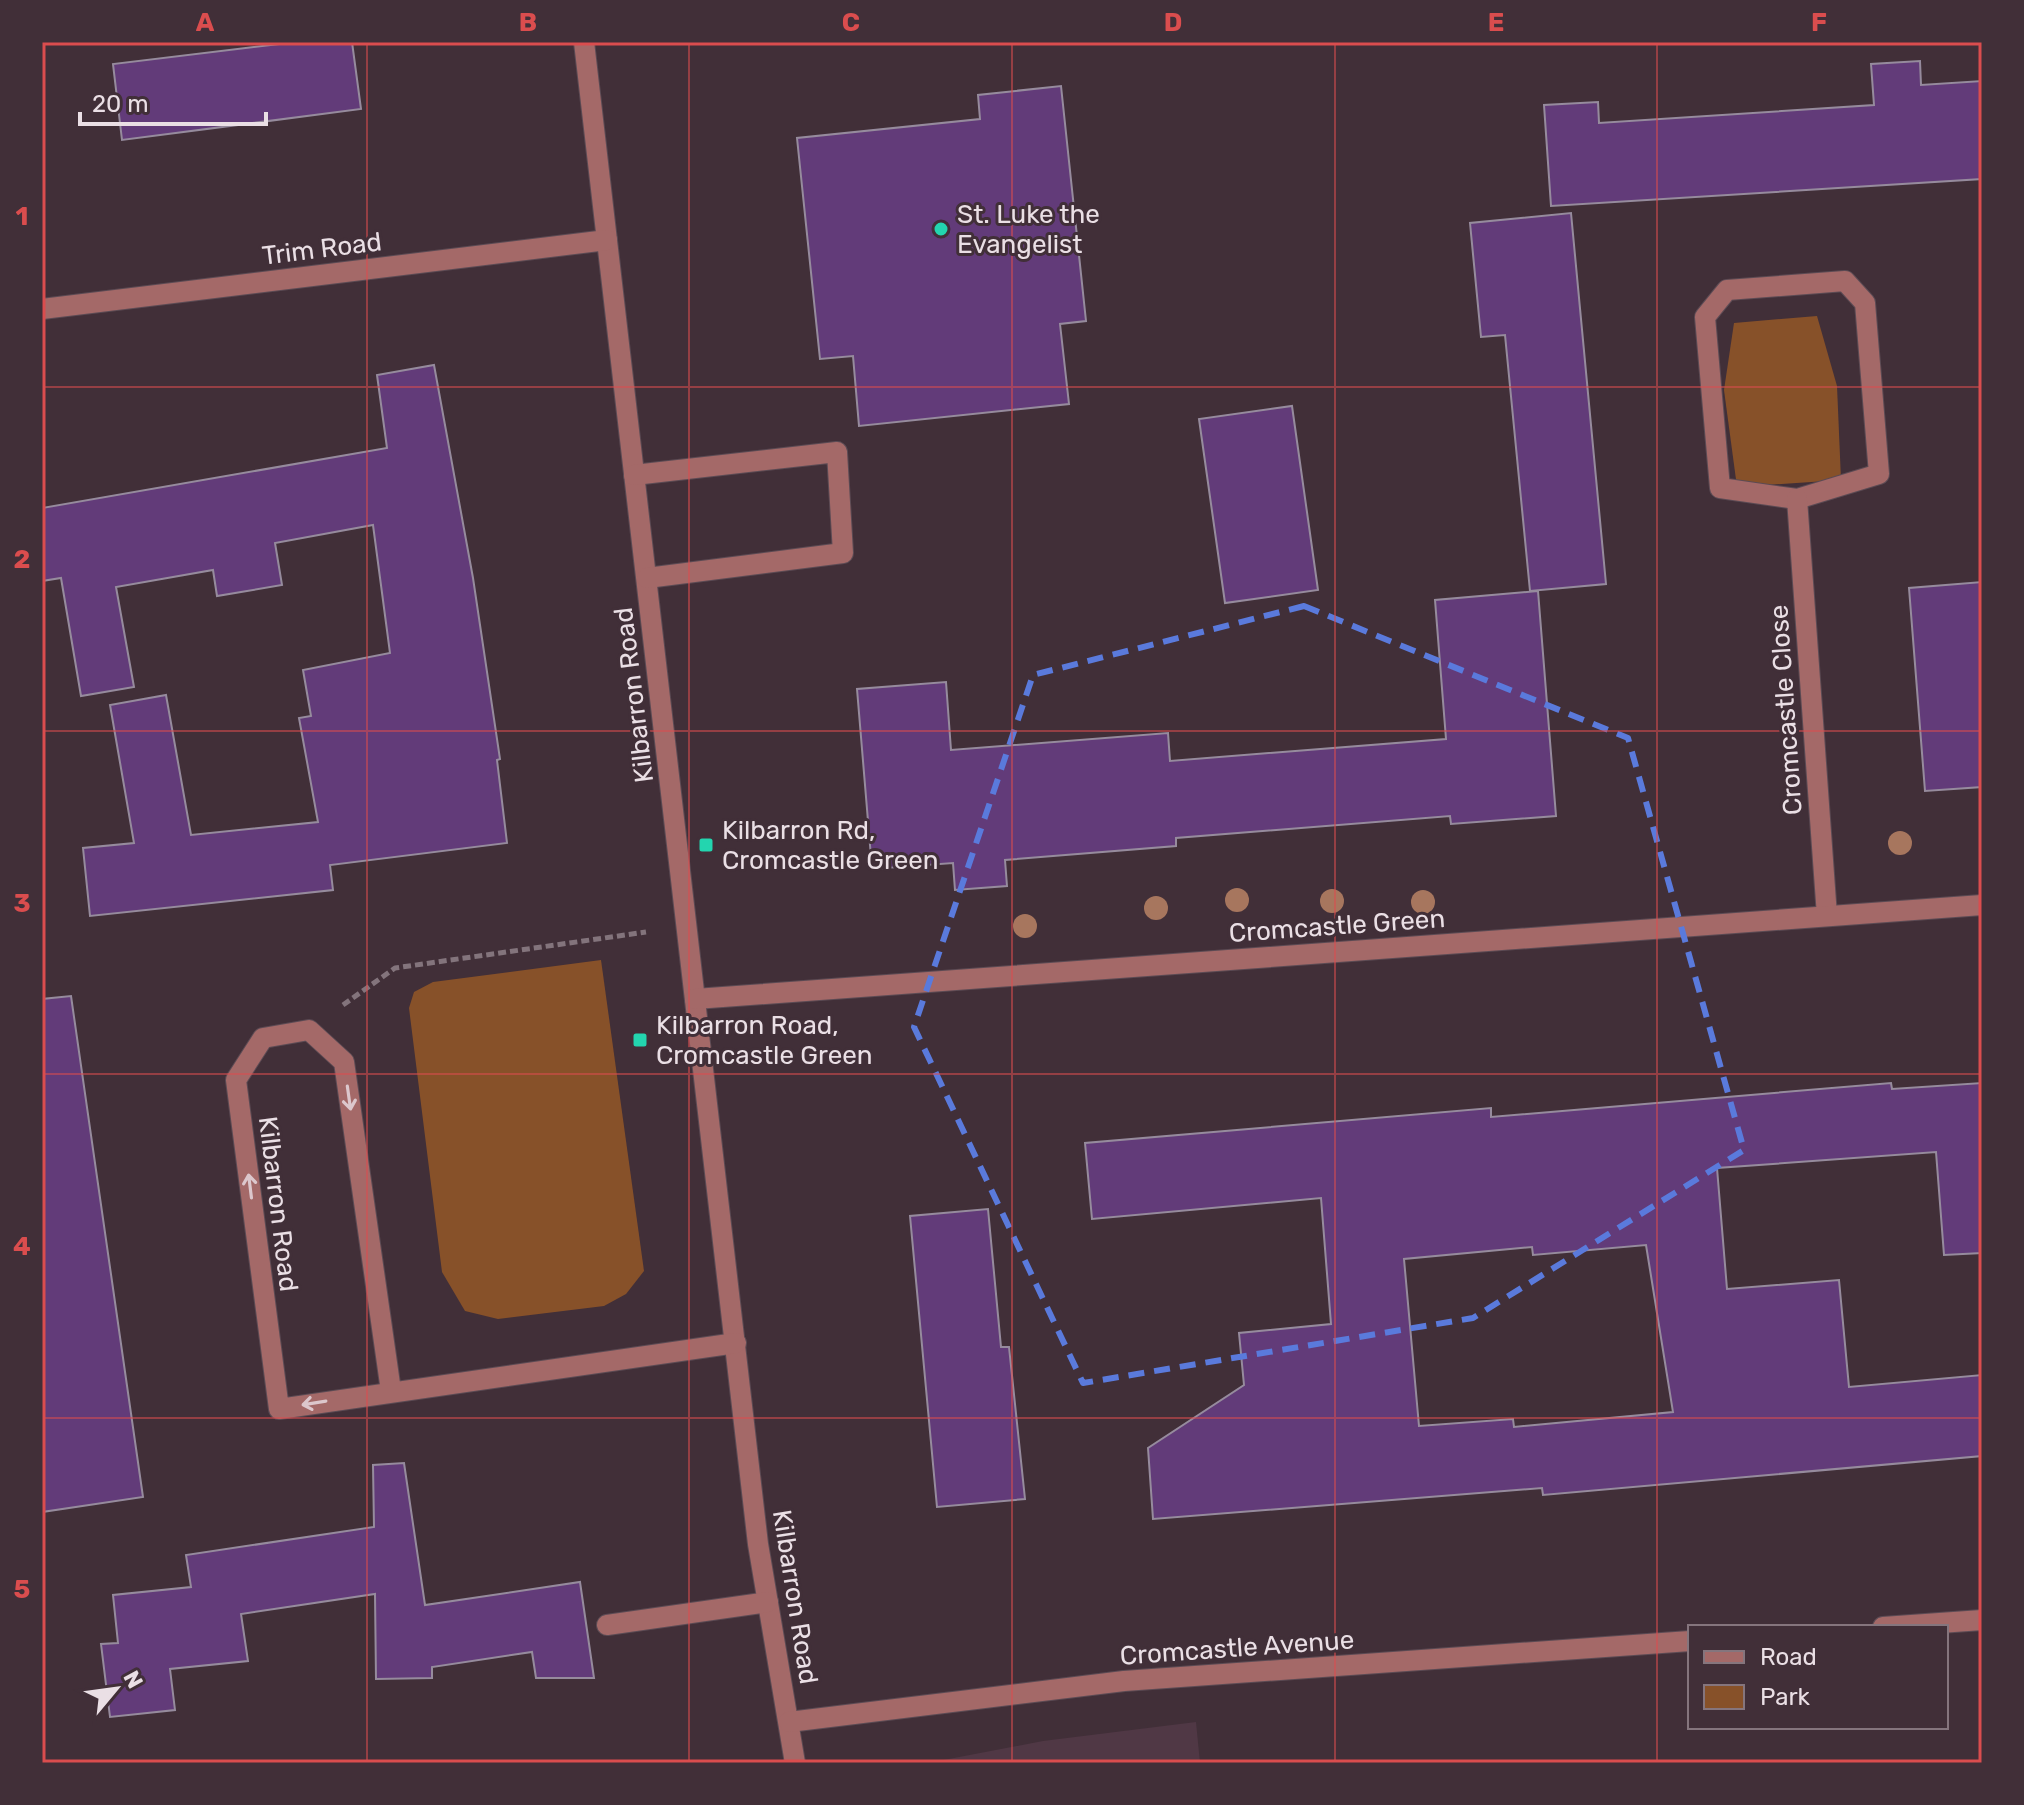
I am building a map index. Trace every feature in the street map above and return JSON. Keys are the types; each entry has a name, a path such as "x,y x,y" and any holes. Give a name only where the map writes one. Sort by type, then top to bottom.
{"street":[{"name":"Kilbarron Road","path":"584,42 736,1343 768,1602 795,1763"},
{"name":"Trim Road","path":"42,309 607,240"},
{"path":"1845,281 1865,303 1879,474 1797,499 1720,488 1705,317 1727,290 1845,281"},
{"path":"634,475 837,452 843,553 647,578"},
{"name":"Cromcastle Close","path":"1797,499 1827,916"},
{"name":"Cromcastle Green","path":"695,999 1982,905"},
{"name":"Kilbarron Road","path":"309,1030 263,1038 236,1080 279,1409 736,1343"},
{"path":"309,1030 344,1062 391,1391"},
{"path":"607,1625 768,1602"},
{"path":"1911,1625 1982,1620"},
{"name":"Cromcastle Avenue","path":"789,1722 1124,1681 1688,1641"}],"path":[{"path":"309,1030 395,968 687,926"}],"highlighted area":[{"path":"1304,606 1628,738 1744,1150 1473,1318 1083,1383 914,1027 1033,675"}],"shaded area":[{"path":"1196,1722 1200,1763 928,1763 1043,1741"}],"green space":[{"path":"1817,316 1837,386 1841,480 1737,487 1724,390 1734,323"},
{"path":"601,960 644,1271 626,1294 604,1306 498,1319 465,1311 442,1272 409,1008 414,992 433,982"}],"building":[{"path":"296,42 352,42 361,109 122,140 113,64"},
{"path":"1920,61 1921,85 1982,81 1982,179 1551,206 1544,105 1598,102 1599,123 1874,105 1871,64"},
{"name":"St. Luke the Evangelist","path":"1061,86 1086,321 1060,324 1069,404 859,426 853,356 820,359 797,138 980,119 978,95"},
{"path":"1571,213 1606,584 1530,591 1505,335 1481,337 1470,223"},
{"path":"434,365 473,578 500,759 497,760 507,843 330,865 333,890 90,916 83,848 134,843 110,705 166,695 191,835 318,822 299,718 311,716 303,670 390,653 373,525 275,543 282,585 217,596 213,570 116,587 134,687 81,696 61,578 42,581 42,508 387,448 377,375"},
{"path":"1292,406 1318,590 1225,603 1199,419"},
{"path":"1982,582 1982,787 1925,791 1909,588"},
{"path":"1538,591 1556,816 1451,824 1450,816 1176,838 1176,846 1005,860 1007,886 955,890 953,863 872,869 857,689 946,682 951,750 1168,733 1170,761 1446,739 1435,600"},
{"path":"71,996 143,1497 42,1512 42,999"},
{"path":"1891,1083 1892,1089 1982,1083 1982,1253 1944,1255 1936,1152 1717,1168 1727,1289 1839,1280 1849,1387 1982,1375 1982,1456 1543,1495 1542,1488 1153,1519 1148,1448 1244,1385 1239,1333 1331,1324 1321,1198 1092,1219 1085,1143 1491,1108 1491,1117","holes":["1646,1245 1673,1412 1514,1427 1513,1419 1419,1426 1404,1259 1532,1247 1533,1255"]},
{"path":"988,1209 1001,1347 1009,1347 1025,1499 937,1507 910,1216"},
{"path":"404,1463 425,1605 580,1582 594,1678 536,1678 532,1652 432,1667 432,1678 376,1679 375,1594 241,1614 248,1661 170,1669 175,1710 110,1717 101,1644 118,1643 113,1595 191,1587 186,1555 374,1527 373,1465"}],"place":[{"name":"St. Luke the Evangelist","path":"941,229"},
{"name":"Kilbarron Rd, Cromcastle Green","path":"706,845"},
{"name":"Kilbarron Road, Cromcastle Green","path":"640,1040"}]}
